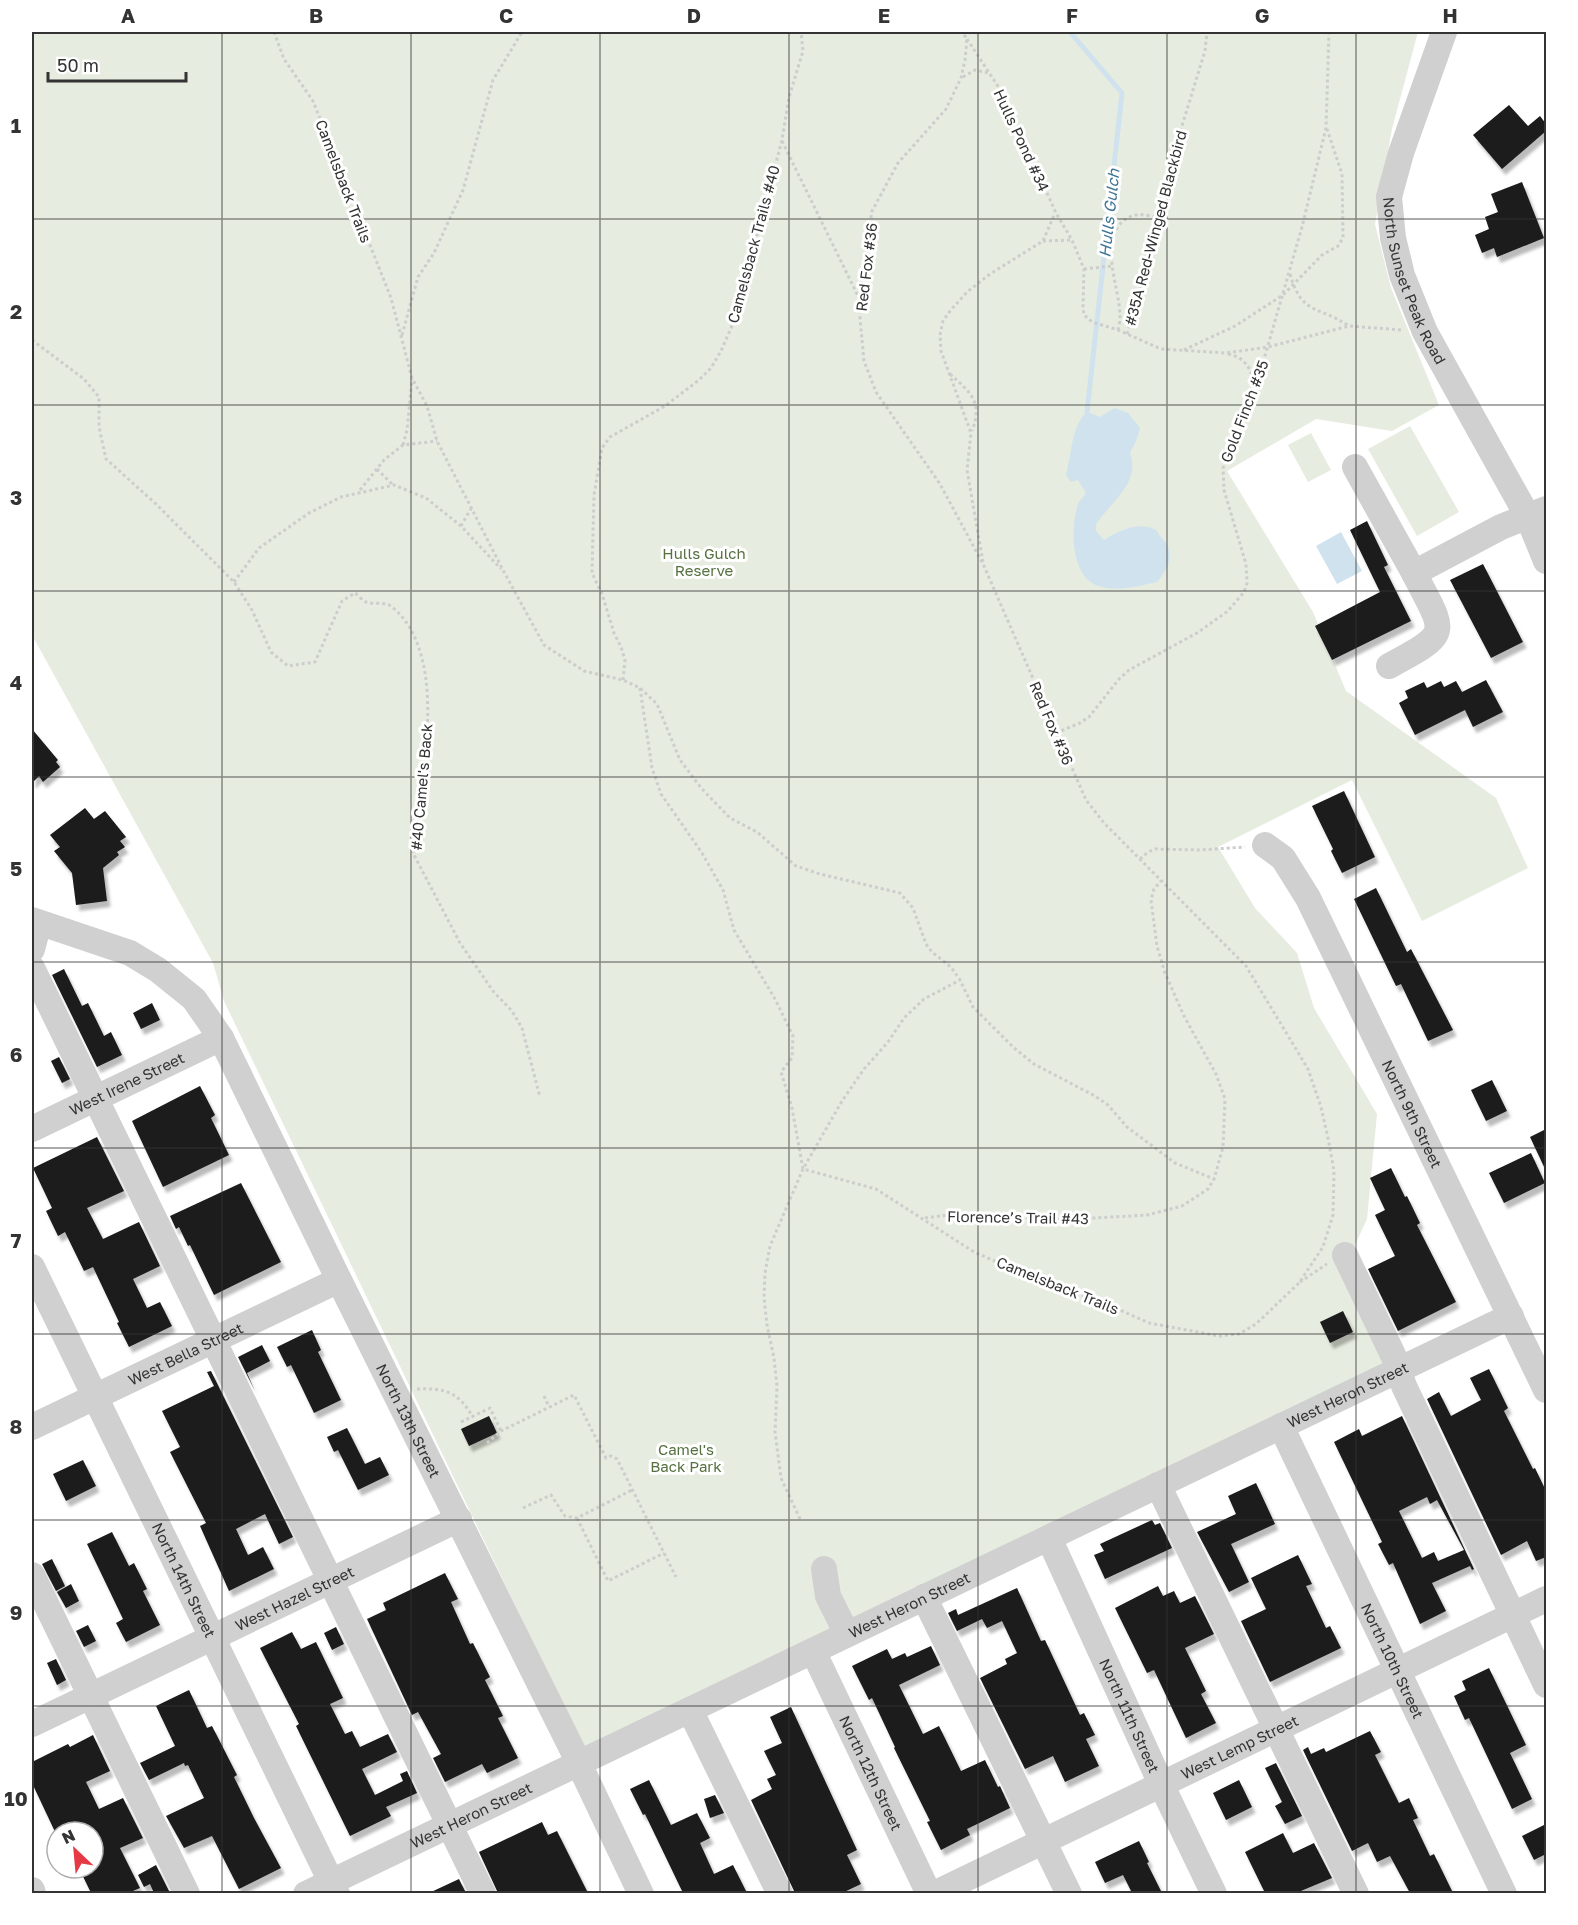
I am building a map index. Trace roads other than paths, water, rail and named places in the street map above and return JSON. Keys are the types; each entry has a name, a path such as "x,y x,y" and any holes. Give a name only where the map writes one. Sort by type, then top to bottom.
{"street":[{"name":"North Sunset Peak Road","path":"1444,32 1401,153 1389,197 1393,238 1402,275 1425,332 1537,513 1546,561"},
{"path":"1354,467 1414,573 1433,609 1438,625 1438,632 1427,644 1389,666"},
{"path":"1414,573 1501,527 1537,513"},
{"name":"North 9th Street","path":"1265,845 1283,858 1308,898 1546,1390"},
{"path":"32,949 35,921"},
{"name":"North 13th Street","path":"35,921 130,953 152,966 194,999 221,1038 641,1893"},
{"path":"32,968 483,1893"},
{"name":"West Irene Street","path":"32,1129 221,1038"},
{"path":"1345,1255 1546,1685"},
{"name":"North 14th Street","path":"32,1267 334,1888"},
{"name":"West Bella Street","path":"32,1427 339,1280"},
{"name":"West Heron Street","path":"306,1893 334,1888 450,1825 1511,1316"},
{"name":"North 10th Street","path":"1281,1426 1504,1893"},
{"path":"1158,1485 1356,1893"},
{"name":"West Hazel Street","path":"32,1724 459,1519"},
{"name":"North 11th Street","path":"1049,1538 1161,1784 1214,1893"},
{"path":"824,1569 828,1596 847,1634"},
{"path":"32,1575 187,1893"},
{"path":"924,1597 1069,1893"},
{"name":"West Lemp Street","path":"931,1893 1546,1599"},
{"name":"North 12th Street","path":"813,1651 931,1893"},
{"path":"690,1710 780,1893"}],"water":[{"path":"1115,408 1128,413 1140,428 1130,453 1132,463 1128,482 1096,524 1096,531 1104,540 1128,528 1141,526 1155,529 1165,542 1170,554 1168,565 1157,582 1116,589 1092,583 1080,568 1074,546 1074,524 1078,504 1086,493 1078,480 1071,482 1066,475 1075,433 1082,418 1087,412 1100,417"},
{"path":"1341,532 1362,571 1337,584 1316,546"}],"waterway":[{"name":"Hulls Gulch","path":"1070,32 1122,93 1087,412"}],"park label":[{"name":"Hulls Gulch Reserve","path":"704,562"},
{"name":"Camel's Back Park","path":"686,1458"}]}
